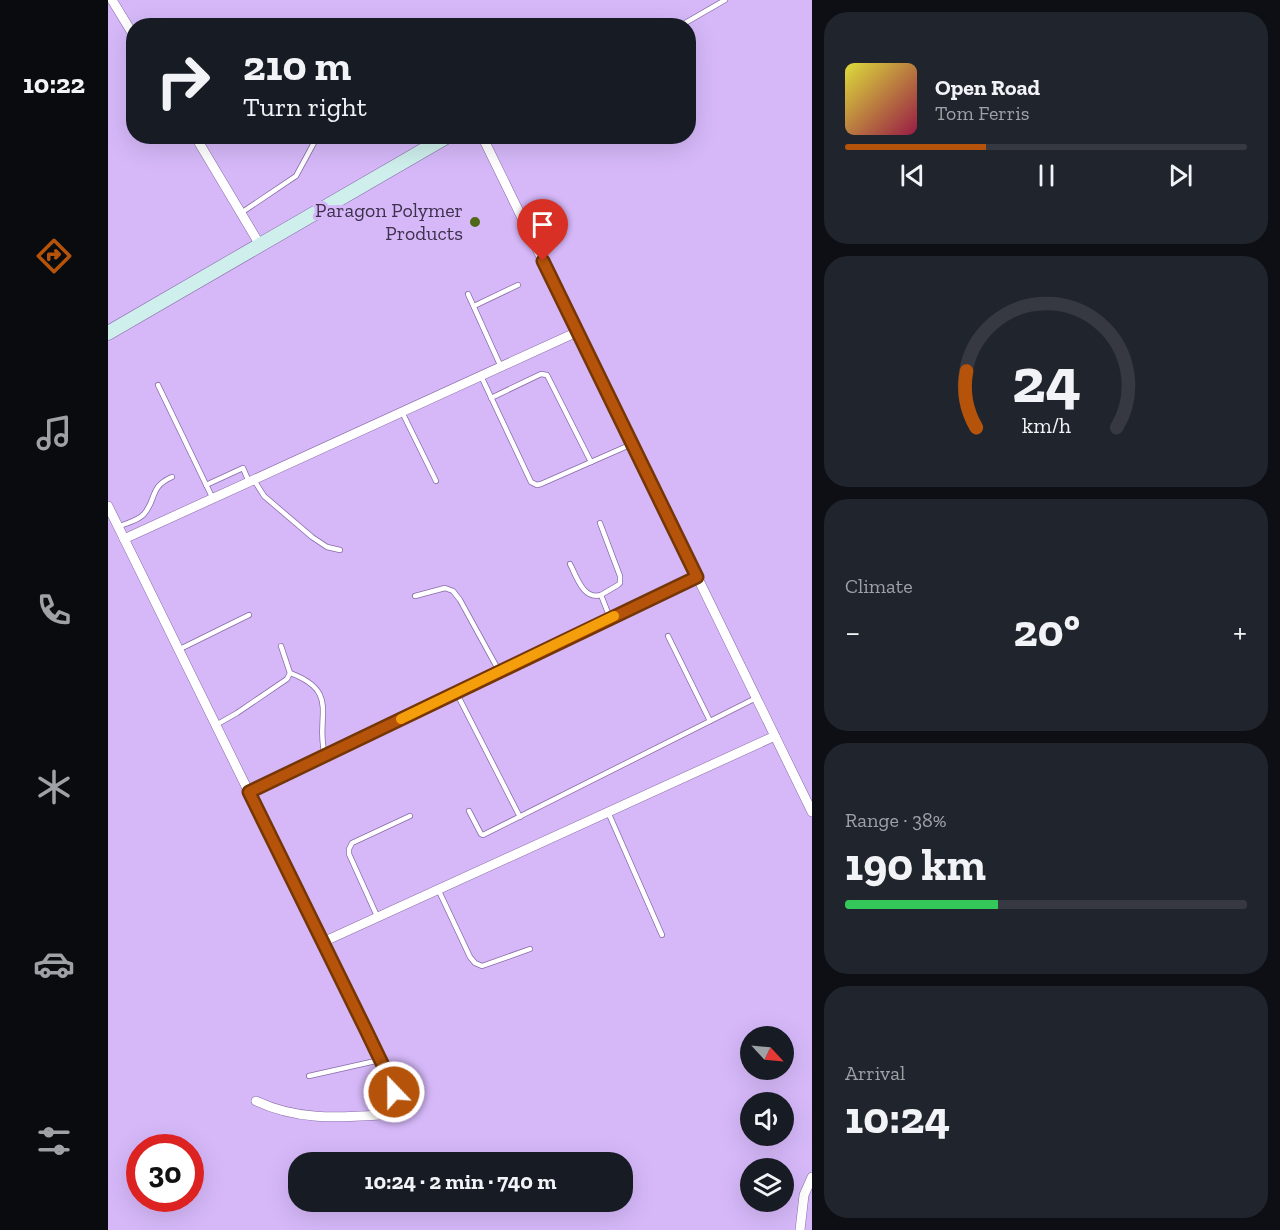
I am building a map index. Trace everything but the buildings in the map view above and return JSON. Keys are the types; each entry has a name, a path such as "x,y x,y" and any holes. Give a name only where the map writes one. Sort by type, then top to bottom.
{"street":[{"path":"112,0 126,23"},
{"path":"200,144 260,245"},
{"path":"108,333 434,144"},
{"path":"486,144 812,812"},
{"path":"124,539 578,332"},
{"path":"108,507 323,942 394,1092 391,1107 380,1115 317,1117 279,1111 256,1101"},
{"path":"249,792 697,577"},
{"path":"323,942 775,736"},
{"path":"800,1230 804,1195 812,1177"}],"lane":[{"path":"694,18 725,0"},
{"path":"241,213 296,176 314,144"},
{"path":"474,306 518,285"},
{"path":"468,294 501,367"},
{"path":"491,398 541,374 547,375 591,462"},
{"path":"480,376 534,484 541,484 632,444"},
{"path":"158,385 213,499"},
{"path":"402,412 436,481"},
{"path":"206,485 243,468 264,496 312,537 327,547 340,550"},
{"path":"118,527 145,513 156,489 162,481 172,477"},
{"path":"218,480 224,494"},
{"path":"570,564 587,594 593,597 601,595 620,583 621,576 600,523"},
{"path":"415,596 446,588 453,591 499,672"},
{"path":"601,595 610,618"},
{"path":"178,650 249,615"},
{"path":"668,636 710,721"},
{"path":"216,725 287,679 290,673 281,646"},
{"path":"290,673 302,678 317,690 321,697 322,744 326,755"},
{"path":"456,692 520,817"},
{"path":"469,811 482,835 756,698"},
{"path":"608,812 662,935"},
{"path":"378,917 349,854 349,849 352,843 410,816"},
{"path":"438,889 475,963 482,966 530,949"},
{"path":"309,1076 380,1060"}],"slow traffic":[{"path":"401,719 614,616"}],"place":[{"name":"Paragon Polymer Products","path":"475,222"}],"route":[{"path":"394,1092 249,792 697,577 543,261"}]}
